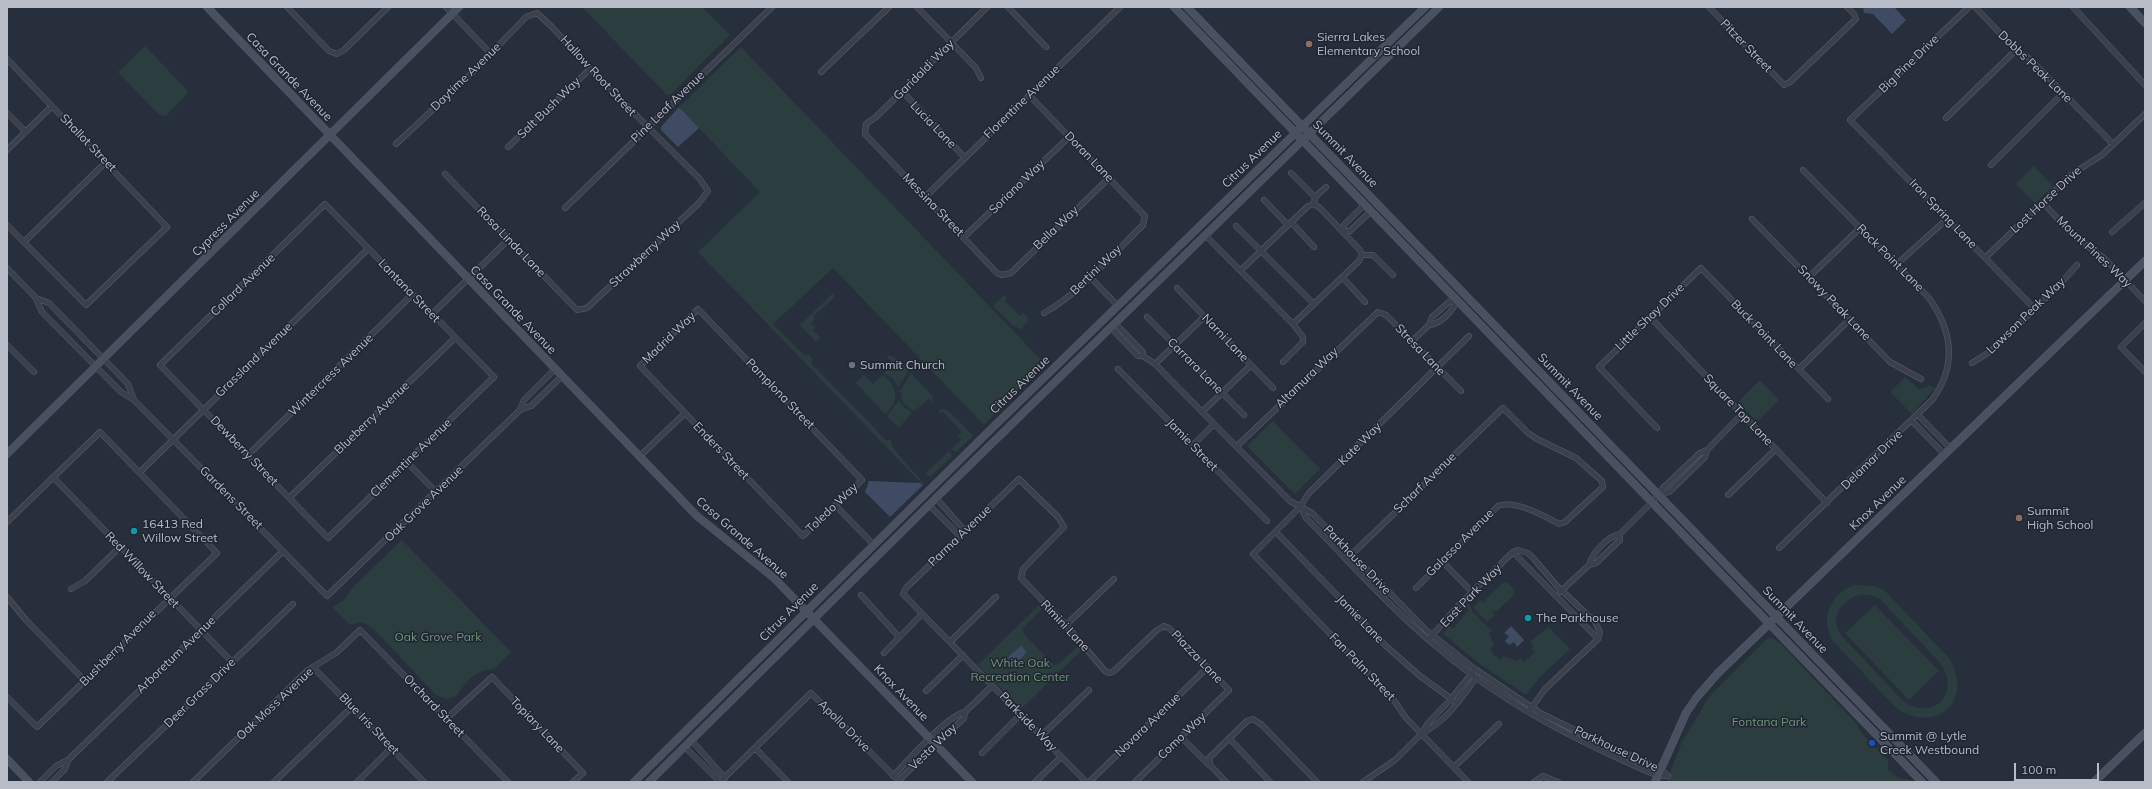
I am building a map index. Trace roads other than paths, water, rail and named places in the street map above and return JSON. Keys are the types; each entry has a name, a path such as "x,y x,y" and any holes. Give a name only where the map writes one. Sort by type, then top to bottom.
{"main road":[{"name":"Casa Grande Avenue","path":"207,7 708,526 763,568 813,619"},
{"name":"Cypress Avenue","path":"7,454 459,7"},
{"name":"Summit Avenue","path":"1174,7 1922,782"},
{"name":"Summit Avenue","path":"1187,7 1936,782"},
{"name":"Citrus Avenue","path":"634,782 806,611 1424,7"},
{"name":"Citrus Avenue","path":"649,782 936,498 1302,139 1439,7"},
{"path":"2130,7 2145,22"},
{"name":"Knox Avenue","path":"1658,776 1677,731 1697,697 1718,673 2145,261"},
{"name":"Knox Avenue","path":"813,619 972,782"},
{"path":"2094,782 2145,733"},
{"path":"7,759 29,782"}],"street":[{"path":"288,7 329,51 337,54 344,50 388,7"},
{"path":"446,7 491,54"},
{"name":"Pine Leaf Avenue","path":"565,208 772,7"},
{"path":"821,72 890,7"},
{"path":"917,7 976,68 981,78"},
{"name":"Garidaldi Way","path":"865,134 866,124 902,92 987,7"},
{"path":"1008,7 1046,47"},
{"name":"Pitzer Street","path":"1709,7 1784,85 1790,82 1856,19 1854,14 1847,7"},
{"name":"Big Pine Drive","path":"1850,120 1969,7"},
{"name":"Dobbs Peak Lane","path":"1975,7 2016,50 2030,59 2113,144"},
{"path":"2073,7 2145,85"},
{"name":"Florentine Avenue","path":"925,197 1117,8"},
{"name":"Hallow Root Street","path":"536,13 552,26 590,69 699,178 708,191"},
{"name":"Daytime Avenue","path":"396,144 491,54 526,16 536,13"},
{"path":"1946,118 2016,50"},
{"name":"Shallot Street","path":"7,59 167,227 86,304 24,242"},
{"name":"Salt Bush Way","path":"508,147 590,69"},
{"name":"Lucia Lane","path":"902,92 965,158"},
{"path":"1991,166 2063,93"},
{"name":"Doran Lane","path":"1029,95 1141,210 1145,216 1145,221"},
{"path":"7,150 52,106"},
{"path":"7,113 26,132"},
{"name":"Lost Horse Drive","path":"1985,258 2077,170 2102,155 2145,114"},
{"name":"Iron Spring Lane","path":"1850,120 2035,309"},
{"name":"Messina Street","path":"865,134 997,273 1002,275"},
{"name":"Soriano Way","path":"964,237 1069,137"},
{"path":"7,224 24,242 106,162"},
{"name":"Rock Point Lane","path":"1803,170 1929,298 1943,319 1949,341 1949,361"},
{"path":"1291,173 1315,197"},
{"name":"Rosa Linda Lane","path":"445,174 577,310"},
{"name":"Bella Way","path":"1002,275 1011,272 1109,178"},
{"path":"1314,204 1315,197 1326,187"},
{"name":"Strawberry Way","path":"577,310 587,308 699,203 708,191"},
{"path":"1264,200 1314,247"},
{"name":"Mount Pines Way","path":"2043,203 2073,235 2105,259 2145,301"},
{"path":"2112,232 2145,203"},
{"name":"Lantana Street","path":"325,204 494,377"},
{"name":"Collard Avenue","path":"160,365 325,204"},
{"path":"1241,270 1308,206 1314,204"},
{"path":"1314,204 1320,208 1360,250 1362,255"},
{"path":"1343,232 1344,225 1365,204"},
{"path":"1343,232 1350,231 1371,211"},
{"path":"1350,219 1356,225"},
{"name":"Snowy Peak Lane","path":"1752,219 1890,362 1921,379"},
{"path":"1897,264 1947,219"},
{"name":"Bertini Way","path":"1044,313 1060,304 1090,277 1145,221"},
{"path":"1236,226 1314,304"},
{"path":"1809,277 1860,228"},
{"path":"1205,235 1293,324 1303,337 1303,342 1283,362"},
{"path":"432,314 508,240"},
{"name":"Grassland Avenue","path":"140,472 368,249"},
{"path":"1362,255 1373,255 1393,276"},
{"path":"1293,324 1359,261 1362,255"},
{"name":"Lawson Peak Way","path":"1972,363 1990,352 2062,282 2077,264"},
{"name":"Gardens Street","path":"7,268 36,298 42,312 121,392 134,400 328,596"},
{"name":"Little Shay Drive","path":"1657,428 1599,367 1701,268"},
{"name":"Buck Point Lane","path":"1701,268 1828,399"},
{"path":"1090,277 1118,306"},
{"path":"1342,278 1365,302"},
{"name":"Narni Lane","path":"1177,288 1273,388"},
{"name":"Wintercress Avenue","path":"248,456 413,294"},
{"name":"Gardens Street","path":"36,298 49,303 104,359 128,384 134,400"},
{"path":"1429,325 1430,319 1449,302 1457,300"},
{"path":"1412,341 1429,325 1437,323 1454,308 1457,300"},
{"name":"Madrid Way","path":"640,366 698,309"},
{"name":"Pamplona Street","path":"698,309 862,480"},
{"name":"Stresa Lane","path":"1378,312 1386,315 1461,392"},
{"name":"Altamura Way","path":"1237,446 1378,312"},
{"name":"Carrara Lane","path":"1147,317 1244,415"},
{"path":"1155,364 1204,317"},
{"name":"Square Top Lane","path":"1650,317 1827,503"},
{"path":"1799,369 1850,319"},
{"path":"2145,323 2121,347 2145,372"},
{"name":"Parkhouse Drive","path":"1113,325 1128,341 1138,356 1143,356 1155,364 1290,501 1312,513 1430,638 1532,708 1581,733 1658,776"},
{"name":"Kate Way","path":"1253,554 1300,507 1309,493 1468,336"},
{"name":"Blueberry Avenue","path":"289,498 455,338"},
{"path":"7,345 34,372"},
{"name":"Delamar Drive","path":"1779,548 1918,415 1939,391 1949,361"},
{"name":"Dewberry Street","path":"160,365 328,538"},
{"path":"1202,412 1251,365"},
{"name":"Enders Street","path":"640,366 803,536"},
{"name":"Oak Grove Avenue","path":"328,596 520,410 524,400 555,369"},
{"name":"Jamie Street","path":"1118,369 1267,521"},
{"name":"Oak Grove Avenue","path":"520,410 531,406 562,376"},
{"name":"Clementine Avenue","path":"328,538 494,377"},
{"name":"Galasso Avenue","path":"1416,588 1498,506 1503,503 1535,511 1559,524 1565,522 1603,487 1602,481 1576,458 1528,433 1503,408"},
{"name":"Scharf Avenue","path":"1347,559 1503,408"},
{"path":"640,456 685,413"},
{"path":"1556,596 1589,564 1596,563 1620,540 1620,534 1653,502 1663,488 1687,464 1700,453 1707,450 1742,414"},
{"path":"1918,415 1951,449"},
{"path":"1912,420 1945,455"},
{"path":"1193,445 1214,424"},
{"path":"7,522 100,432 140,472"},
{"path":"1728,495 1776,449"},
{"path":"1659,495 1669,492 1705,457 1707,450"},
{"path":"407,462 436,492"},
{"path":"1687,464 1692,469"},
{"name":"Bushberry Avenue","path":"7,696 37,727 217,553 140,472"},
{"name":"Red Willow Street","path":"53,477 232,662"},
{"name":"Parma Avenue","path":"903,594 906,588 1019,479 1058,517 1064,527 1023,569 1021,578"},
{"name":"Toledo Way","path":"803,536 862,480"},
{"path":"936,498 965,531"},
{"path":"835,505 874,545"},
{"path":"929,505 960,536"},
{"name":"Parkhouse Drive","path":"1300,507 1306,518 1347,559 1430,638 1476,679 1529,713 1565,733 1658,776"},
{"name":"Jamie Lane","path":"1276,532 1386,646 1420,676 1457,703"},
{"path":"71,589 85,581 120,547"},
{"path":"1529,713 1545,689 1598,639 1600,632 1595,622 1561,590 1528,553 1518,550 1513,552 1598,639"},
{"name":"Arboretum Avenue","path":"40,782 56,766 68,760 283,551"},
{"name":"East Park Way","path":"1430,638 1472,592 1513,552"},
{"name":"Fan Palm Street","path":"1253,554 1393,699 1406,718 1468,782"},
{"path":"1442,561 1472,592"},
{"name":"Rimini Lane","path":"1021,578 1066,625 1105,671 1109,673 1114,671 1157,630 1164,626"},
{"path":"1066,625 1114,579"},
{"name":"Parkside Way","path":"903,594 1086,782"},
{"path":"861,595 899,637"},
{"path":"7,597 26,620 85,681"},
{"path":"950,642 996,597"},
{"name":"Deer Grass Drive","path":"107,782 293,604"},
{"path":"884,653 922,614"},
{"name":"Piazza Lane","path":"1164,626 1169,628 1229,690"},
{"name":"Oak Moss Avenue","path":"193,782 313,667 336,654 360,630"},
{"name":"Orchard Street","path":"360,630 508,782"},
{"path":"926,691 963,655"},
{"name":"Blue Iris Street","path":"313,667 424,782"},
{"name":"Novara Avenue","path":"1089,782 1208,667"},
{"path":"1363,782 1395,760 1421,734 1428,723 1451,699 1475,669"},
{"path":"1421,734 1433,728 1457,703 1480,673"},
{"name":"Topiary Lane","path":"446,719 492,677 583,773 574,782"},
{"name":"Vesta Way","path":"894,776 944,725 960,713 965,712 992,686"},
{"path":"1041,736 1089,690"},
{"name":"Como Way","path":"1135,782 1229,690"},
{"name":"Apollo Drive","path":"720,782 811,693 899,781"},
{"path":"274,782 352,707"},
{"name":"Vesta Way","path":"899,781 964,718 965,712"},
{"path":"982,753 1020,715"},
{"path":"1211,767 1209,758 1247,721 1253,719 1262,725 1317,782"},
{"path":"1454,767 1499,724"},
{"path":"1181,737 1226,782"},
{"path":"1229,738 1270,782"},
{"path":"691,740 725,778"},
{"path":"685,747 720,782"},
{"path":"357,782 391,748"},
{"path":"756,748 788,782"},
{"path":"700,762 705,761 706,757"},
{"path":"1035,782 1062,757"},
{"path":"912,758 917,763"},
{"name":"Arboretum Avenue","path":"52,782 65,769 68,760"},
{"path":"1534,782 1542,776 1558,782"}],"water":[{"path":"1863,7 1894,7 1906,20 1892,34 1873,14 1864,13"},
{"path":"679,107 699,128 678,147 661,130 661,127"},
{"path":"869,481 920,483 923,485 890,517 865,492"},
{"path":"1511,626 1524,640 1517,647 1514,642 1509,645 1505,641 1509,636 1504,633"},
{"path":"1021,646 1026,651 1021,659 1013,664 1008,659 1009,656"}],"place":[{"name":"Sierra Lakes Elementary School","path":"1309,44"},
{"name":"Summit Church","path":"852,365"},
{"name":"Summit High School","path":"2019,518"},
{"name":"16413 Red Willow Street","path":"134,531"},
{"name":"The Parkhouse","path":"1528,618"},
{"name":"Summit @ Lytle Creek Westbound","path":"1872,743"}],"park label":[{"name":"Oak Grove Park","path":"438,637"},
{"name":"White Oak Recreation Center","path":"1020,670"},
{"name":"Fontana Park","path":"1769,722"}]}
